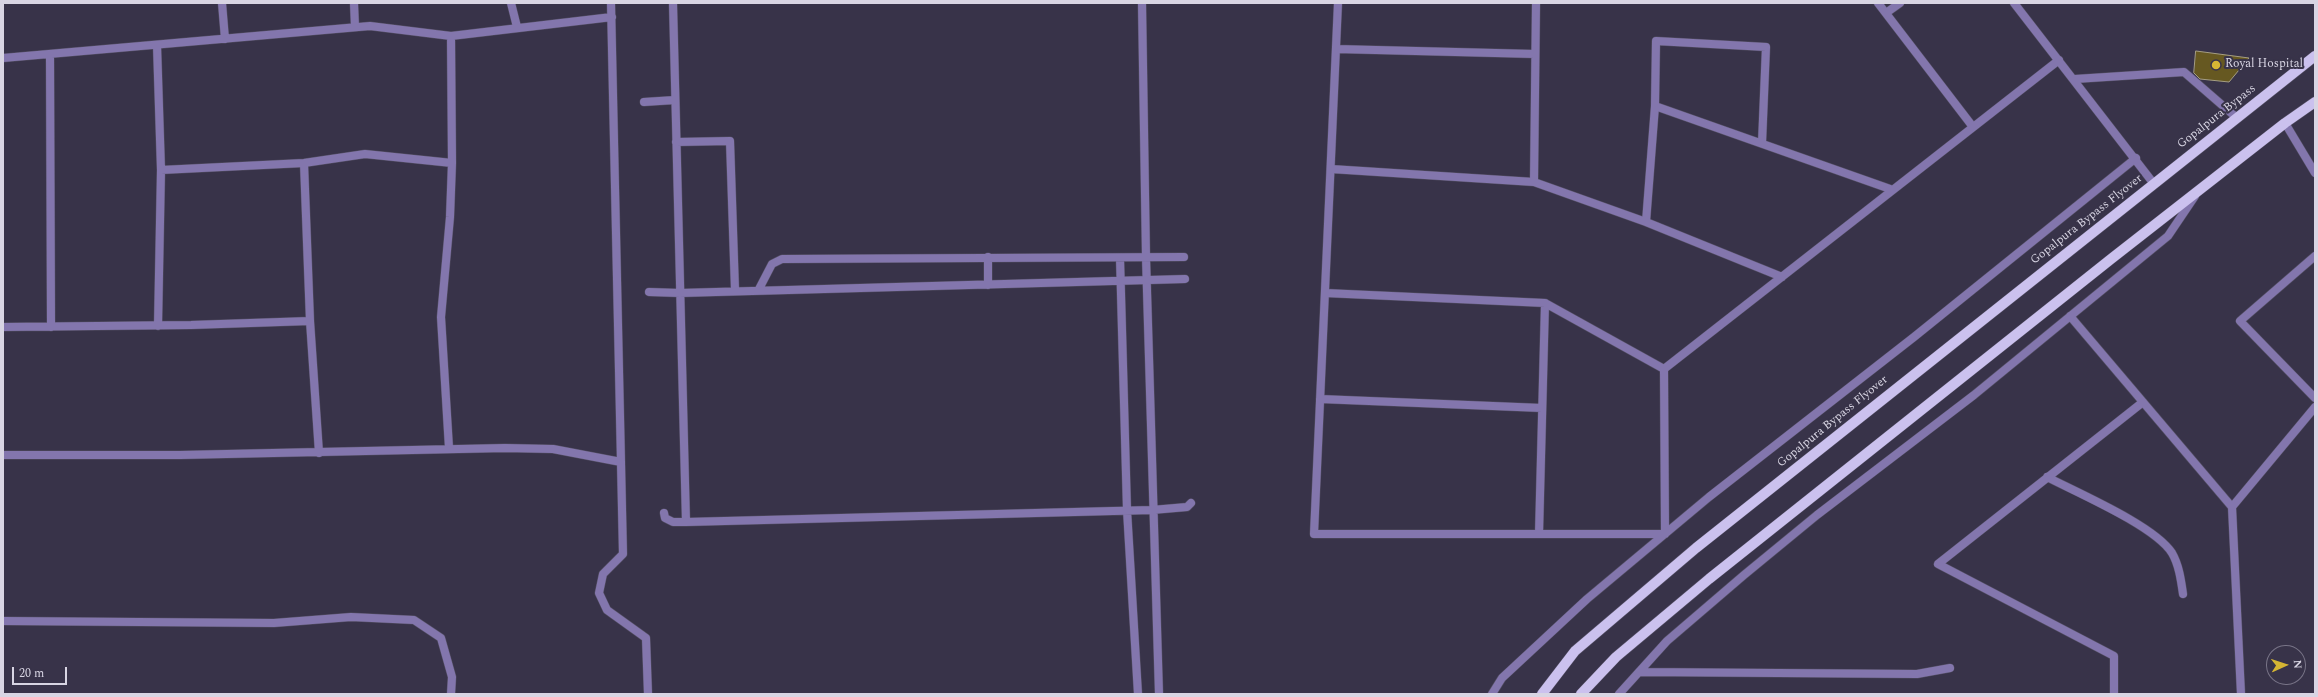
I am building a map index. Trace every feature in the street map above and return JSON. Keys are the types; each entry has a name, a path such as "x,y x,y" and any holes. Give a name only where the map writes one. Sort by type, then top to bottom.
{"main road":[{"name":"Gopalpura Bypass","path":"2154,184 2315,56"},
{"path":"1581,694 1616,657 1709,579 2154,226 2285,123 2315,102"},
{"name":"Gopalpura Bypass Flyover","path":"1542,694 1575,651 1696,548 2154,184"}],"street":[{"path":"222,3 225,39"},
{"path":"354,3 355,28"},
{"path":"511,3 517,27"},
{"path":"612,3 623,554 603,574 599,593 608,610 646,638 648,694"},
{"path":"673,3 686,522"},
{"path":"1142,3 1152,510 1159,694"},
{"path":"1338,3 1314,534 1665,534"},
{"path":"1534,182 1536,3"},
{"path":"1878,3 1973,127"},
{"path":"1886,13 1900,3"},
{"path":"2014,3 2136,158 2154,184"},
{"path":"3,58 370,26 451,36 517,27 612,17"},
{"path":"449,448 441,317 450,217 452,163 451,36"},
{"path":"1646,222 1656,106 1656,41 1766,47 1762,143"},
{"path":"157,45 161,170 158,326"},
{"path":"1336,49 1535,54"},
{"path":"50,54 51,327"},
{"path":"1664,369 2059,60"},
{"path":"2075,80 2184,72 2237,118"},
{"path":"644,102 675,100"},
{"path":"1656,106 1893,190"},
{"path":"2285,123 2315,173"},
{"path":"676,142 730,141 735,290"},
{"path":"161,170 304,163 365,154 452,163"},
{"path":"1492,694 1502,678 1570,615 1665,534 2136,158"},
{"path":"304,163 310,321 319,453"},
{"path":"1331,169 1534,182 1646,222 1782,277"},
{"path":"1619,694 1667,641 1744,575 1817,515 1974,395 2168,236 2196,194"},
{"path":"2315,256 2240,321 2315,398"},
{"path":"759,289 769,267 782,259 1184,257"},
{"path":"988,258 988,285"},
{"path":"1120,258 1122,280 1127,510 1138,694"},
{"path":"649,292 680,293 759,289 988,285 1185,279"},
{"path":"1325,293 1545,303 1664,369"},
{"path":"1539,534 1545,303"},
{"path":"2070,316 2232,507 2241,694"},
{"path":"3,327 158,326 310,321"},
{"path":"1664,369 1665,534"},
{"path":"1320,399 1542,408"},
{"path":"2114,694 2114,656 1938,564 2143,402"},
{"path":"2232,507 2315,408"},
{"path":"3,455 319,453 449,448 553,449 621,462"},
{"path":"2047,477 2141,526 2160,539 2172,553 2180,576 2183,594"},
{"path":"664,512 665,518 673,522 686,522 1152,510 1187,508 1191,503"},
{"path":"3,621 274,623 351,617 414,620 441,638 452,677 451,694"},
{"path":"1639,672 1917,674 1950,668"}],"building":[{"path":"2196,51 2249,58 2229,82 2200,79 2194,73"}],"place":[{"name":"Royal Hospital","path":"2216,65"}]}
